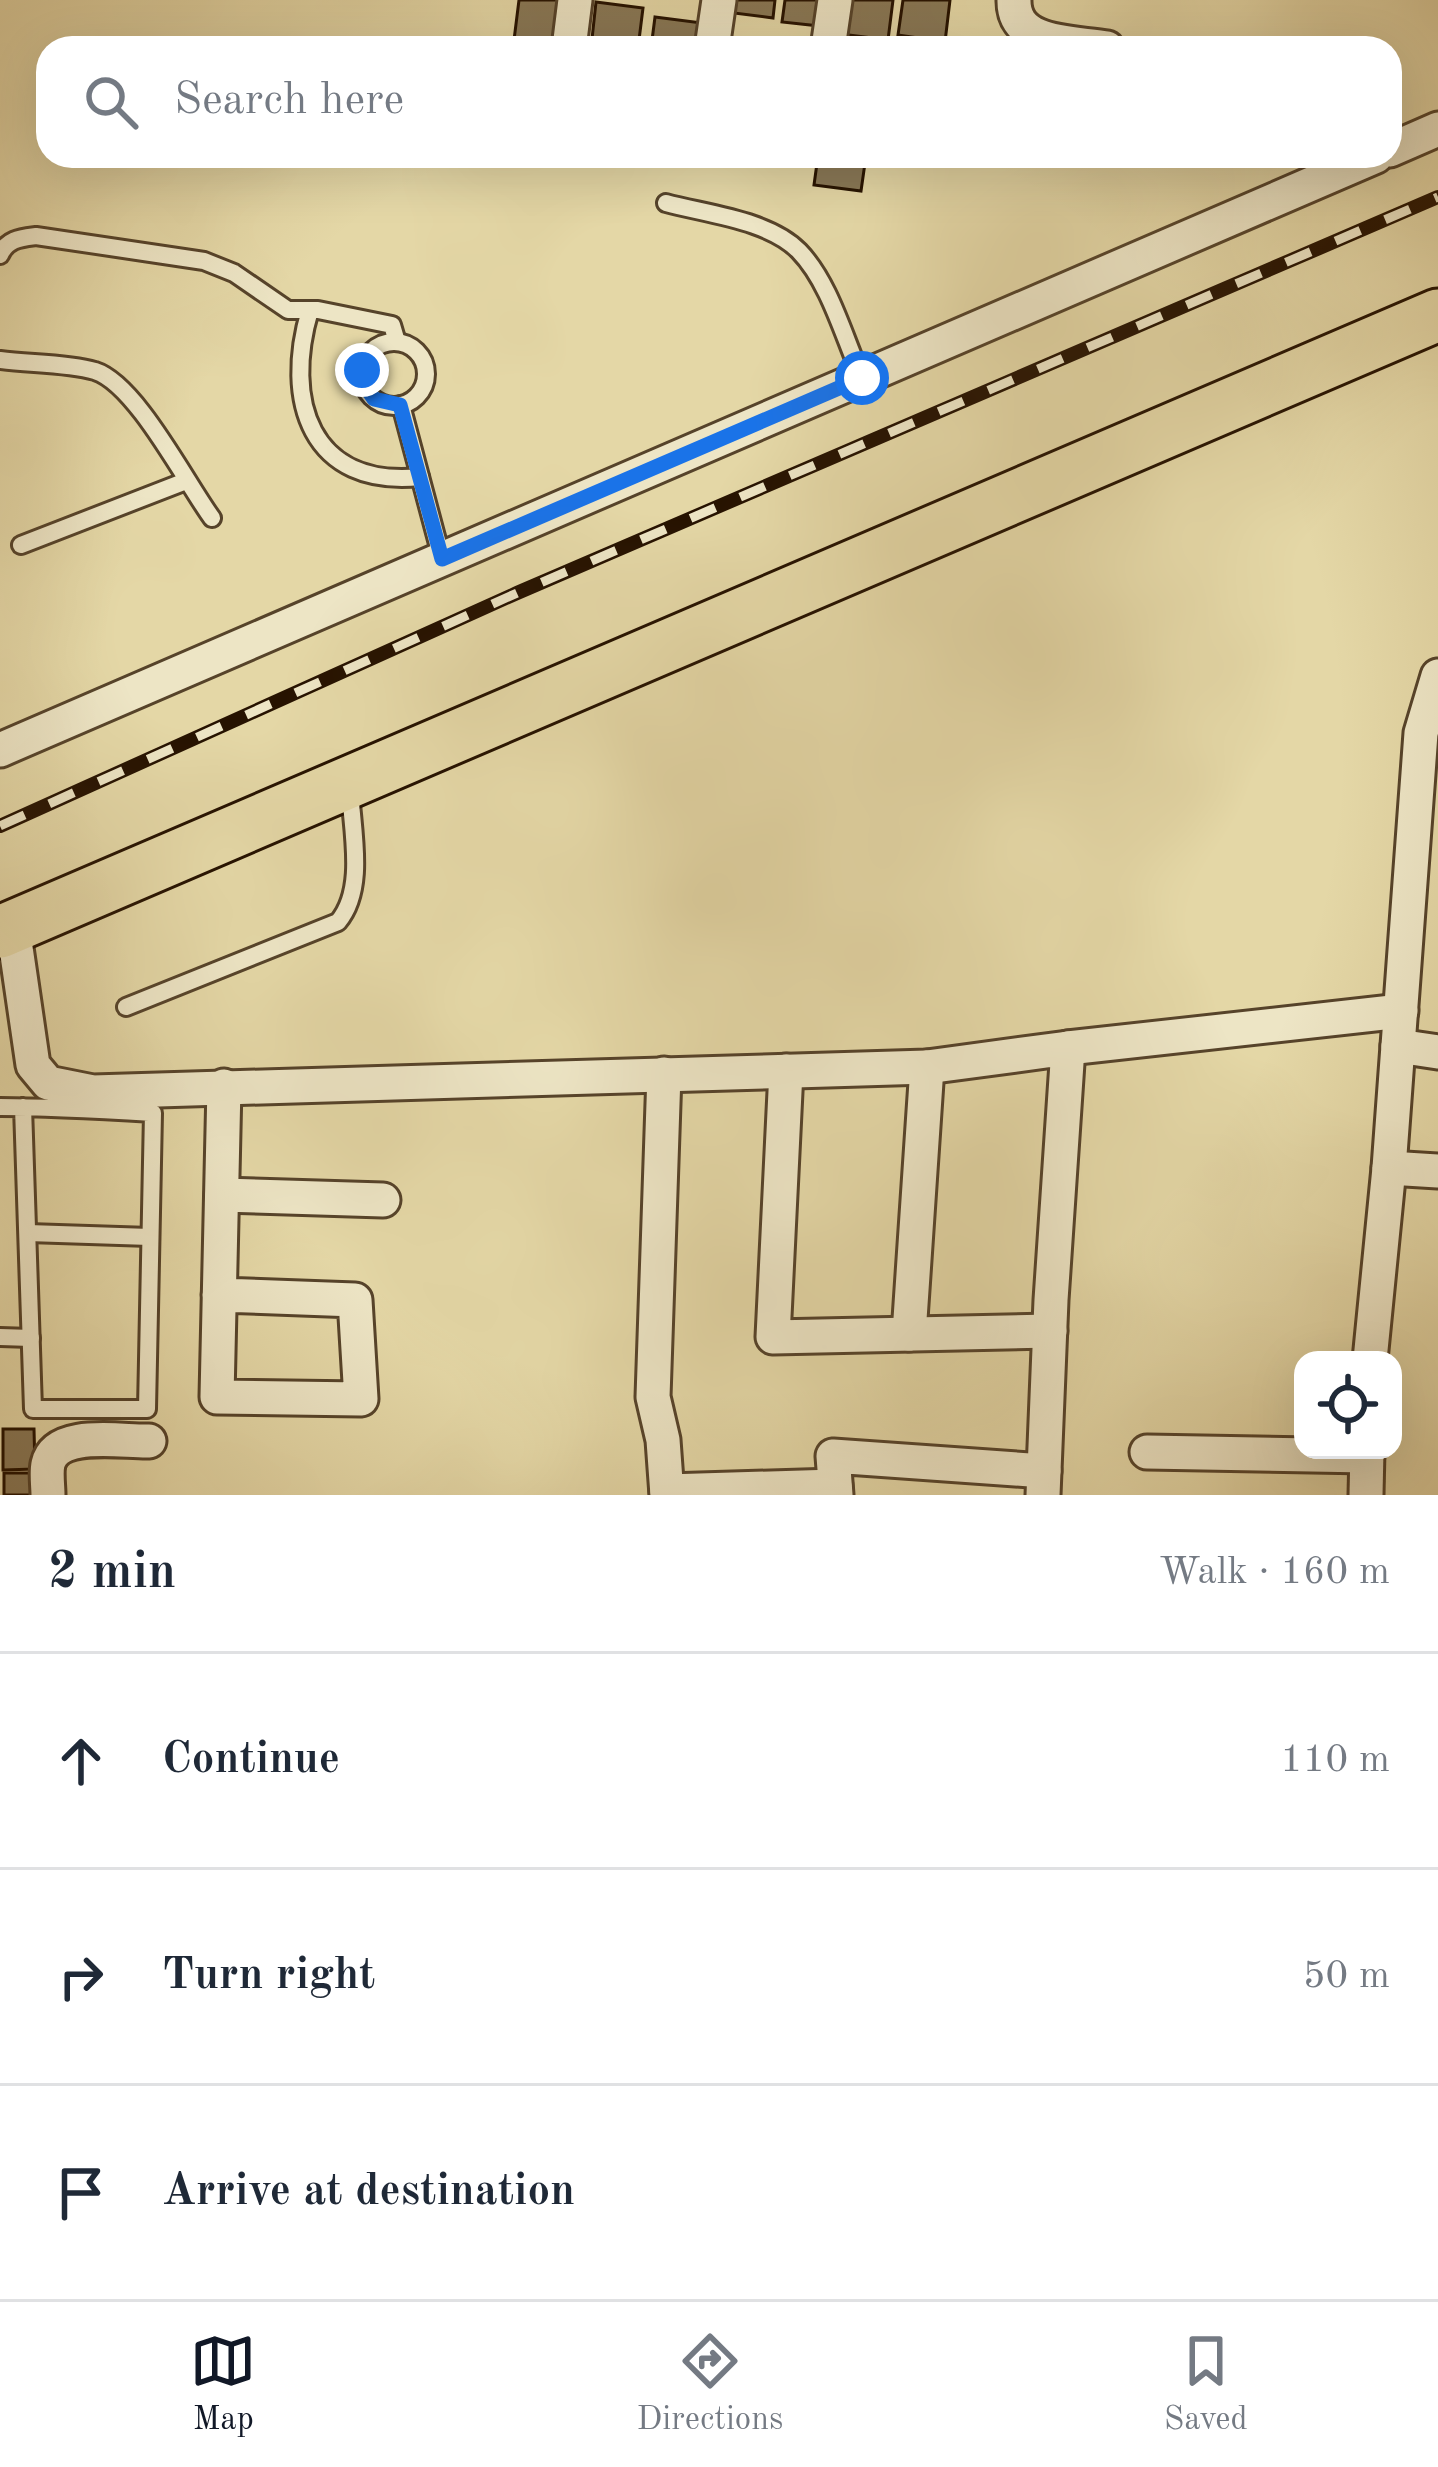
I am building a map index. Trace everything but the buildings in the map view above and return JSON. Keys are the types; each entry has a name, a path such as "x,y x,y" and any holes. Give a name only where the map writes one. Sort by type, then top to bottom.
{"main road":[{"path":"7,930 1438,315"}],"street":[{"path":"570,36 575,0"},
{"path":"714,36 718,0"},
{"path":"830,36 835,0"},
{"path":"1014,0 1020,26 1036,36"},
{"path":"1402,145 1438,129"},
{"path":"0,750 1348,168"},
{"path":"1371,1351 1401,1011 1438,676"},
{"path":"7,930 26,1037 47,1095 927,1067 1401,1011"},
{"path":"1398,1046 1438,1052"},
{"path":"664,1074 653,1397 663,1440 667,1493 836,1490 833,1456 1044,1483 1068,1048"},
{"path":"908,1334 927,1067"},
{"path":"785,1071 773,1337 1050,1331"},
{"path":"219,1295 355,1300 361,1400 217,1397 219,1295 221,1196 224,1086"},
{"path":"1389,1168 1438,1171"},
{"path":"221,1196 382,1200"},
{"path":"48,1495 48,1464 55,1450 70,1442 149,1442"},
{"path":"1147,1452 1294,1453"},
{"path":"1366,1459 1366,1495"}],"lane":[{"path":"666,203 767,231 798,250 824,289 862,378"},
{"path":"0,255 16,238 36,236 204,261 234,273 288,310 392,325 397,342"},
{"path":"310,310 298,359 301,403 310,429 342,466 385,478 420,477"},
{"path":"397,342 419,353 427,372 422,392 400,405 374,399 362,381 365,359 372,351 397,342"},
{"path":"0,360 93,370 112,379 137,404 212,518"},
{"path":"400,405 442,559"},
{"path":"21,545 186,481"},
{"path":"126,1007 338,922 350,908 354,884 350,782"},
{"path":"0,1107 23,1107 47,1095 153,1112 147,1409 33,1408 23,1107"},
{"path":"28,1233 150,1237"},
{"path":"0,1337 32,1338"}],"railway":[{"path":"0,826 517,593 1438,197"}],"route":[{"path":"362,370 362,381 374,399 400,405 442,559 862,378"}]}
